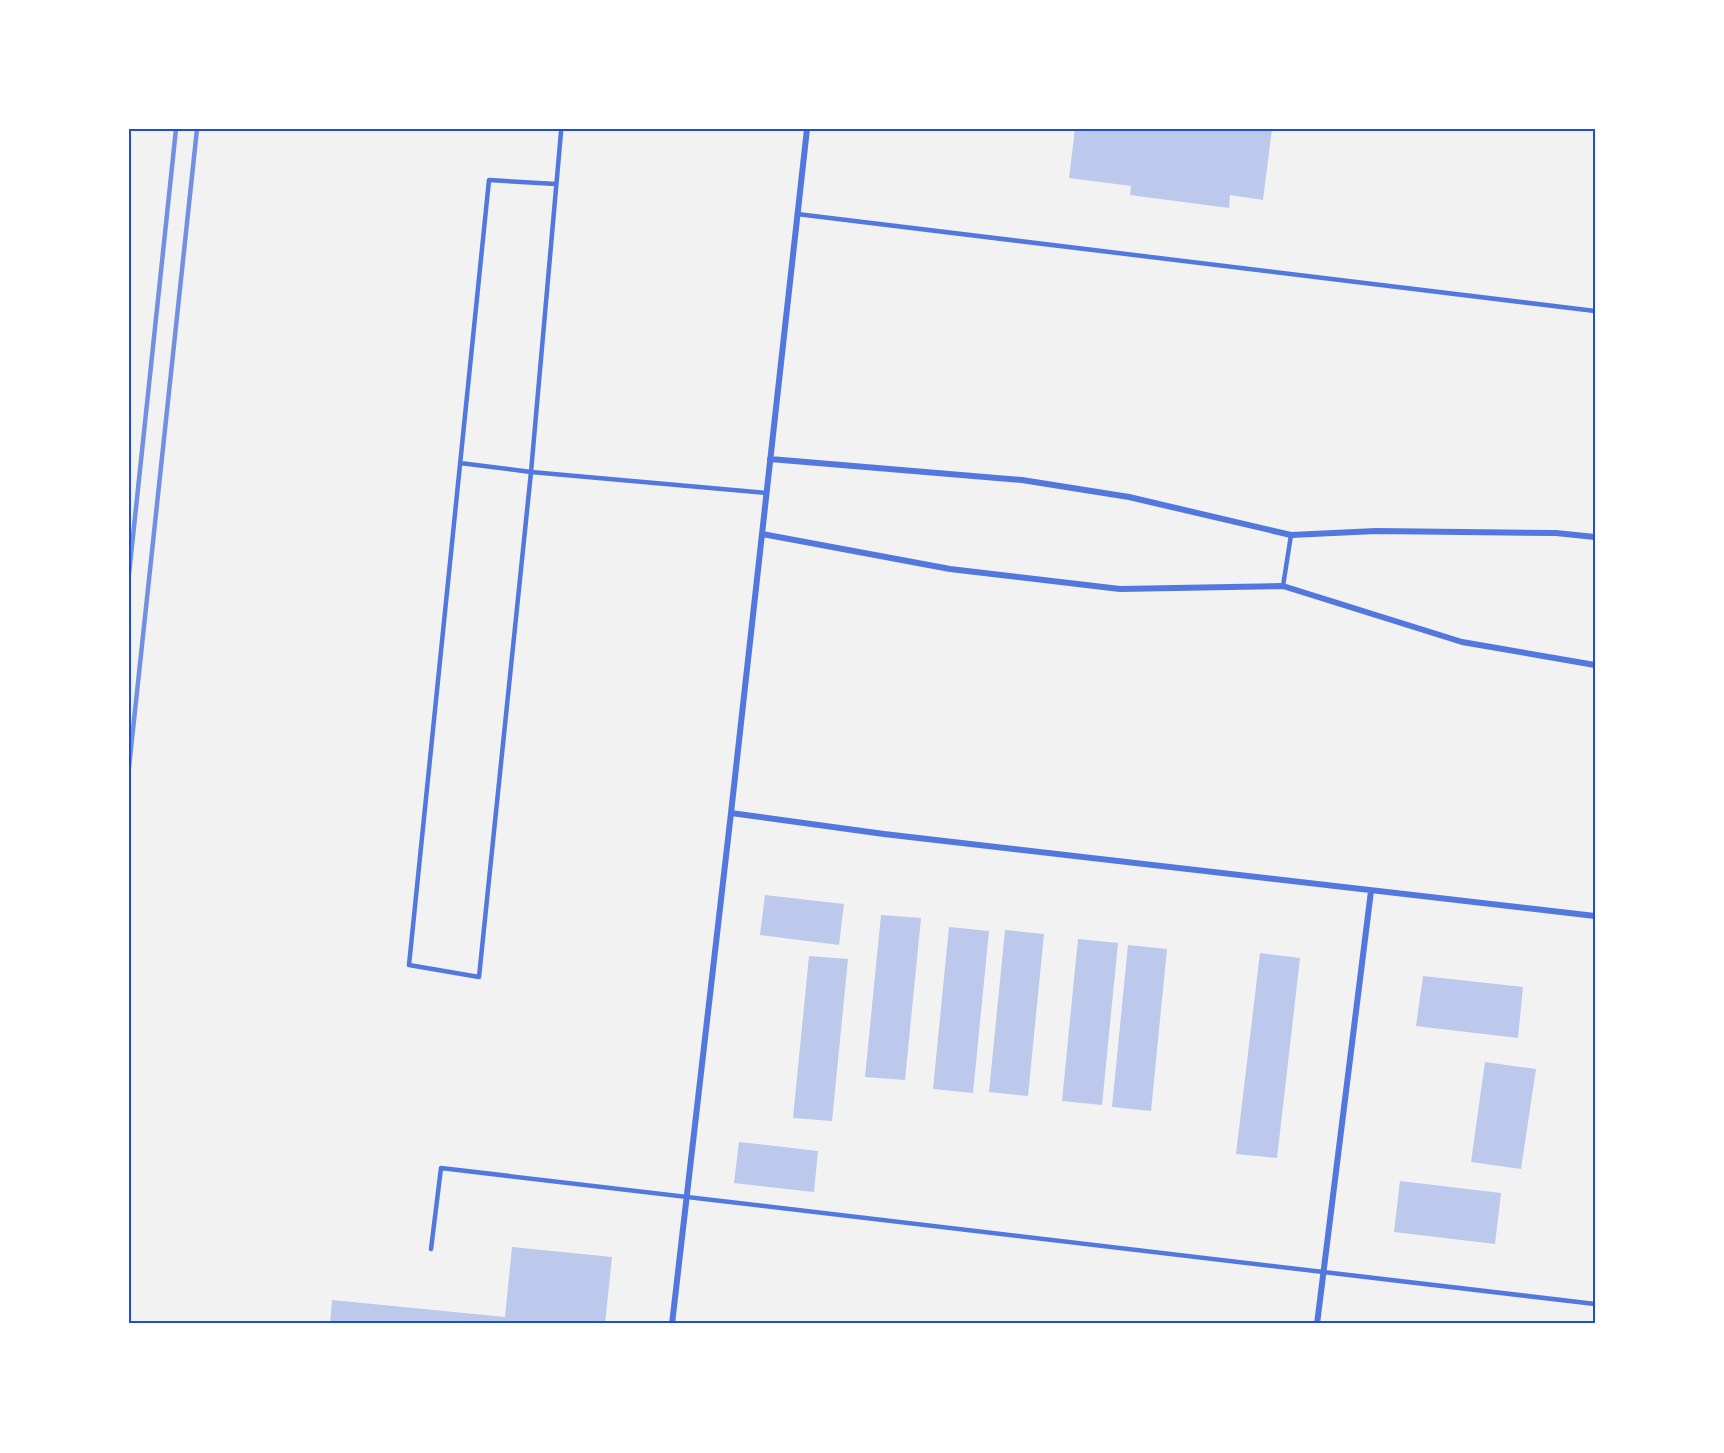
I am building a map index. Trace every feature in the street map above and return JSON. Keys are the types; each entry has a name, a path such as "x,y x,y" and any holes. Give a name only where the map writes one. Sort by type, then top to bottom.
{"street":[{"path":"672,1324 807,129"},
{"path":"770,459 1022,480 1129,497 1291,535 1387,531 1556,533 1595,537"},
{"path":"762,534 950,569 1120,589 1283,586 1462,642 1595,665"},
{"path":"731,813 872,833 1595,916"},
{"path":"1317,1324 1371,891"}],"lane":[{"path":"556,184 489,180 409,965 479,977 531,472 561,132"},
{"path":"797,214 1595,311"},
{"path":"460,463 531,472 766,493"},
{"path":"1283,586 1291,535"},
{"path":"431,1249 441,1168 1595,1304"}],"building":[{"path":"1075,129 1272,129 1263,200 1230,195 1229,208 1130,195 1131,186 1069,178"},
{"path":"765,895 844,904 839,945 760,935"},
{"path":"881,915 921,918 905,1080 865,1077"},
{"path":"949,927 989,931 973,1093 933,1089"},
{"path":"1005,930 1044,934 1028,1096 989,1092"},
{"path":"1078,939 1118,943 1102,1105 1062,1101"},
{"path":"1128,945 1167,949 1151,1111 1112,1107"},
{"path":"1260,953 1300,958 1277,1158 1236,1154"},
{"path":"809,956 848,959 832,1121 793,1118"},
{"path":"1423,976 1523,987 1518,1038 1416,1026"},
{"path":"1485,1062 1536,1069 1521,1169 1471,1162"},
{"path":"739,1142 818,1151 814,1192 734,1183"},
{"path":"1400,1181 1501,1193 1495,1244 1394,1232"},
{"path":"512,1247 612,1257 605,1324 330,1324 332,1300 505,1317"}],"railway":[{"path":"129,574 176,129"},
{"path":"129,767 197,129"}]}
